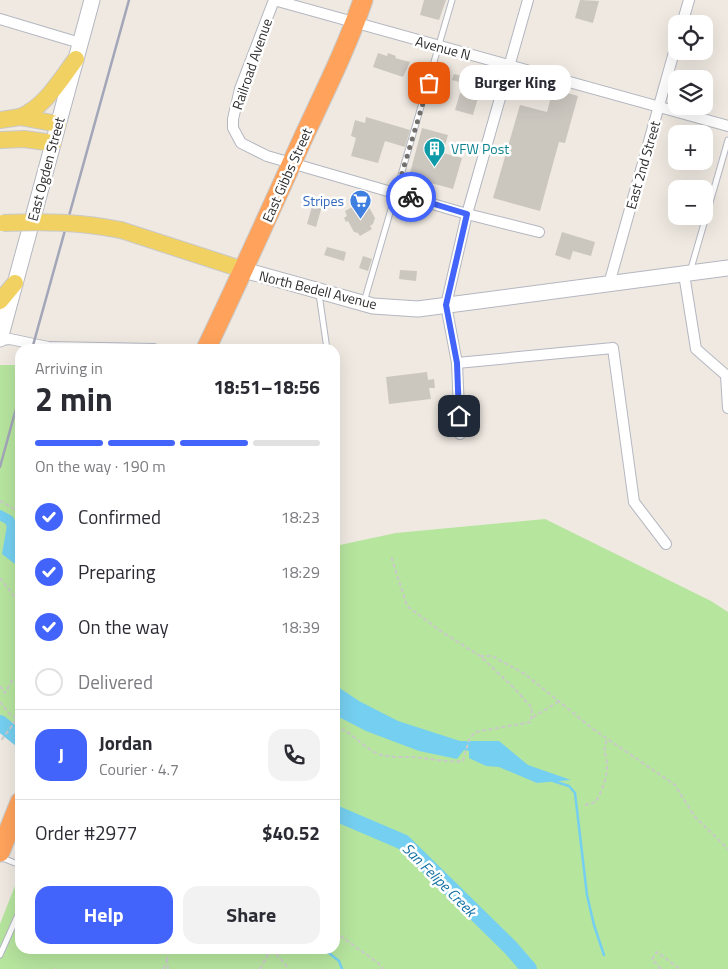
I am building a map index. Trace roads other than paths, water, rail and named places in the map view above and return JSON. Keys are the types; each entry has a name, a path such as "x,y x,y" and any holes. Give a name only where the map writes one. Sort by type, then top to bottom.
{"highway":[{"name":"East Gibbs Street","path":"208,344 244,270 355,24 363,0"},
{"path":"0,852 15,814"}],"main road":[{"name":"East Ogden Street","path":"0,339 92,0"},
{"path":"0,120 20,117 30,113 44,101 76,59"},
{"path":"20,117 58,124"},
{"path":"0,140 24,139 53,143"},
{"name":"North Bedell Avenue","path":"2,224 48,221 92,224 121,230 244,270 373,306 418,309 728,268"},
{"path":"0,301 15,283"}],"street":[{"name":"Avenue N","path":"274,0 728,126"},
{"name":"Railroad Avenue","path":"274,0 240,89 235,108 233,128 241,143 267,156 292,162"},
{"path":"460,434 457,363 446,305 467,214 528,0"},
{"path":"685,15 689,0"},
{"path":"0,19 80,43"},
{"name":"East 2nd Street","path":"609,284 672,60"},
{"path":"292,162 467,214 539,232"},
{"path":"687,273 696,350 727,376 728,408"},
{"path":"0,339 32,344"},
{"path":"457,363 613,348 634,502 666,544"}],"lane":[{"path":"363,303 452,0"},
{"path":"687,273 728,140"},
{"path":"319,291 325,344"},
{"path":"0,856 15,864"},
{"path":"0,955 15,921"}],"water":[{"path":"7,525 15,527 15,564 2,554"},
{"path":"340,688 359,701 398,721 460,741 499,741 528,765 571,780 537,783 499,767 486,766 469,758 469,751 464,750 457,759 419,751 366,731 340,718"}],"waterway":[{"path":"0,515 9,520 15,531"},
{"name":"San Felipe Creek","path":"0,723 15,735"},
{"path":"553,781 569,786 575,793 587,895 604,955"},
{"name":"San Felipe Creek","path":"340,815 403,842 511,948 529,969"},
{"path":"330,954 339,961 342,969"}],"railway":[{"path":"33,344 129,0"},
{"path":"0,467 15,412"}],"place":[{"name":"Burger King","path":"429,83"},
{"name":"VFW Post","path":"435,168"},
{"name":"Stripes","path":"360,220"}]}
